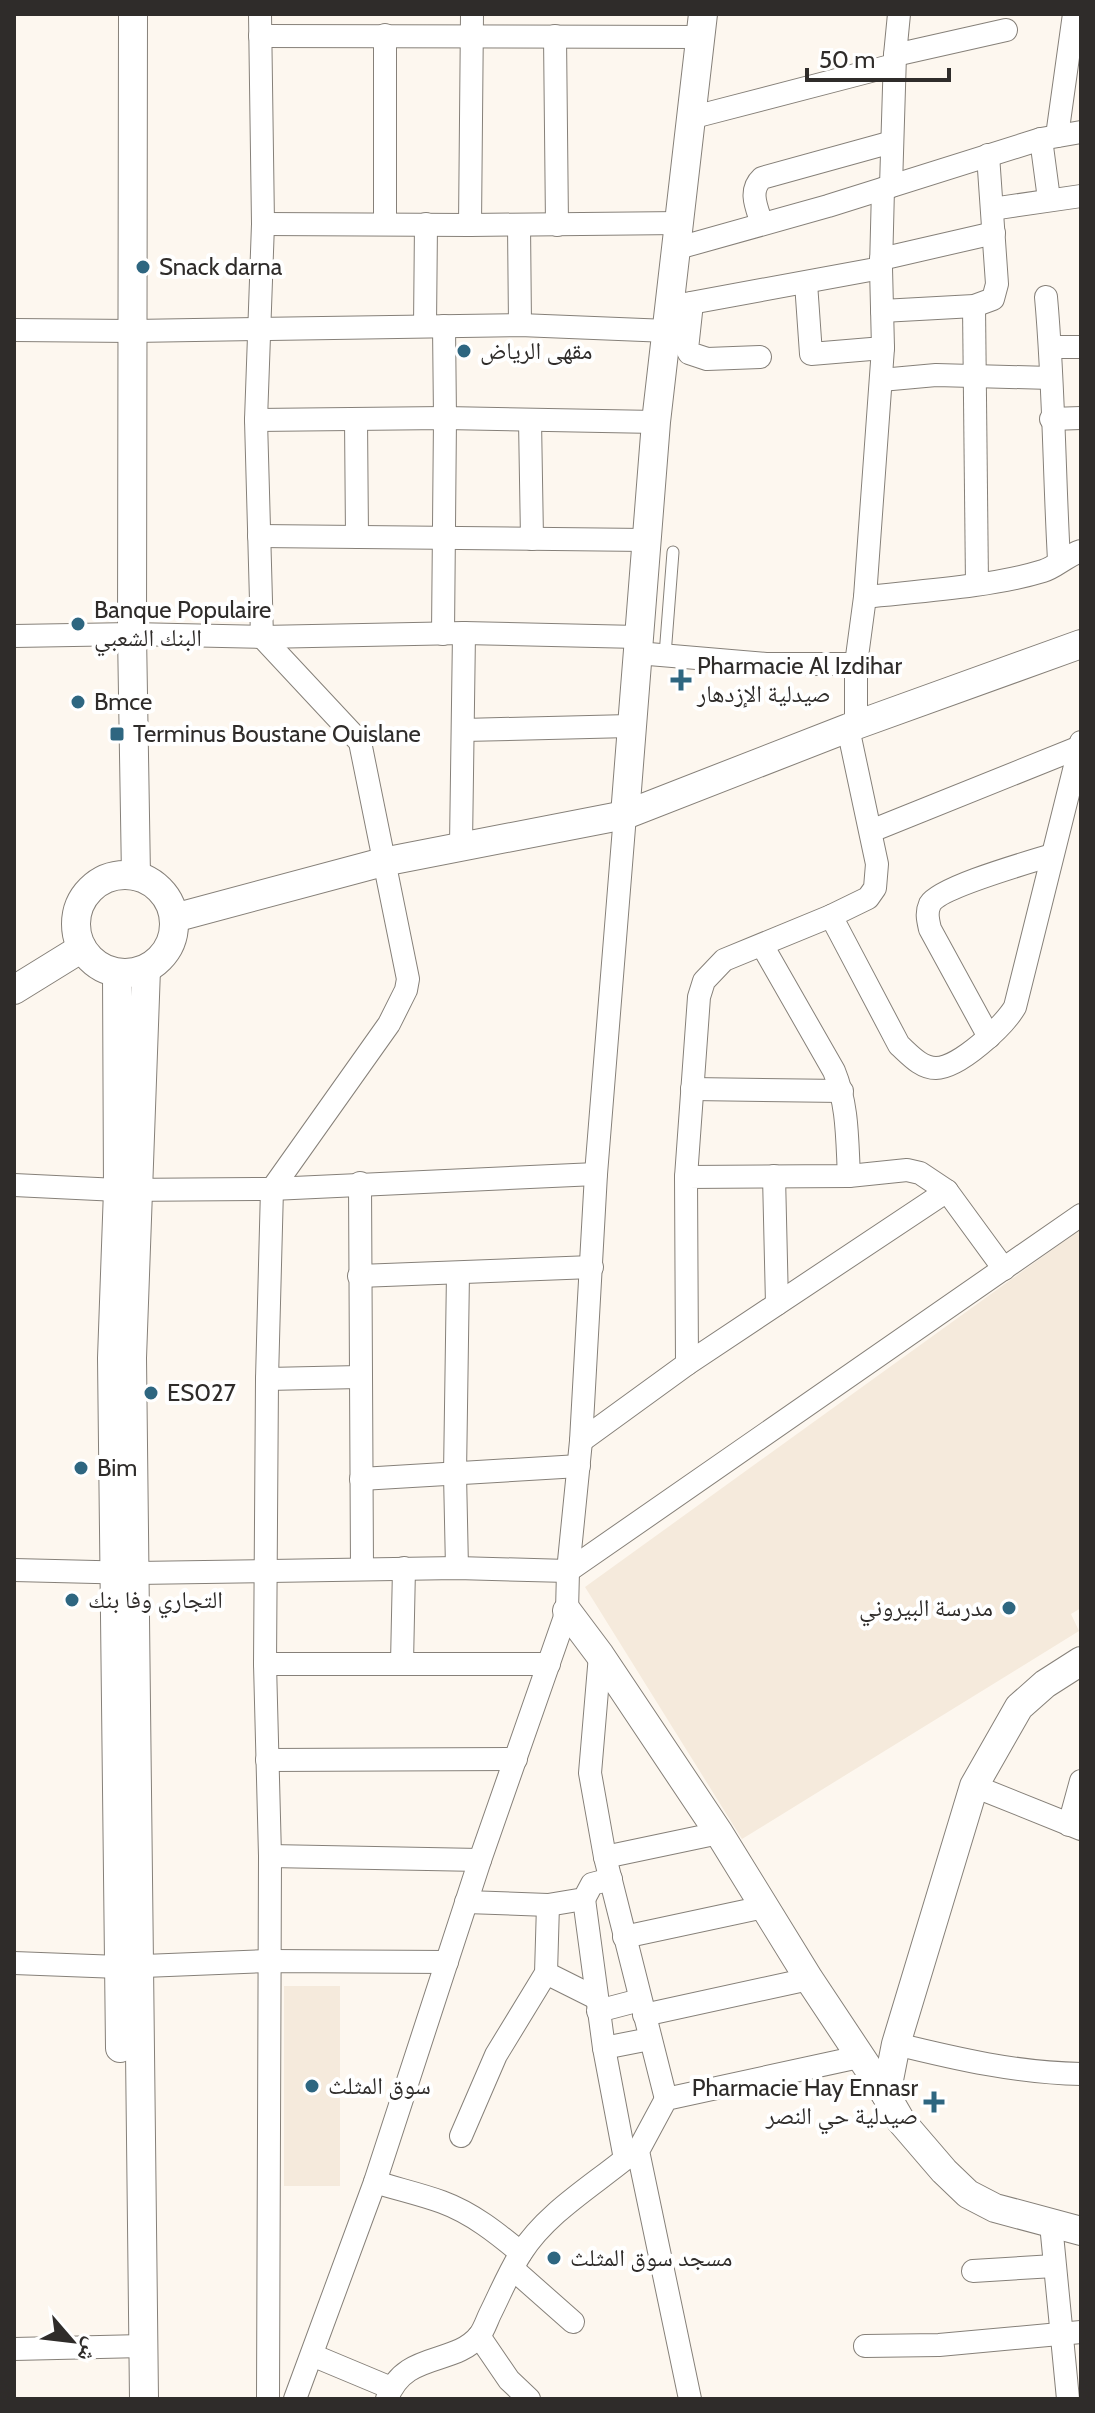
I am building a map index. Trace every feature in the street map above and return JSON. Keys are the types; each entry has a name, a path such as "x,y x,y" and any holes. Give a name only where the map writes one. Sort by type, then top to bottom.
{"street":[{"path":"119,14 124,331 123,635 129,876"},
{"path":"124,331 133,14"},
{"path":"687,1364 686,1177 699,997 704,981 724,960 831,916 868,898 875,888 877,864 852,727 881,380 881,263 899,14"},
{"path":"1049,199 1049,138 1074,14"},
{"path":"268,2399 270,1856 265,1664 272,1189 389,1024 406,990 406,965 360,742 262,637 256,420 263,224 260,25 385,35 472,25 555,36 702,25 679,236 676,314 656,422 646,540 647,648 630,726 567,1611 480,1860 375,2182 295,2399"},
{"path":"470,225 472,25"},
{"path":"690,118 1006,30"},
{"path":"385,35 385,224"},
{"path":"555,36 557,225"},
{"path":"263,224 557,225 679,236 762,224 988,155 1081,132"},
{"path":"762,224 754,191 762,178 892,142"},
{"path":"882,311 974,306 987,303 996,293 988,155"},
{"path":"992,209 1081,196"},
{"path":"426,224 445,418 443,538 463,730 461,845"},
{"path":"519,225 520,325"},
{"path":"14,330 520,325 676,314 994,233"},
{"path":"806,283 811,354 883,348"},
{"path":"1046,297 1051,347 1051,419 1059,560"},
{"path":"974,306 977,584"},
{"path":"676,314 689,353 707,359 760,357"},
{"path":"1051,347 1081,347"},
{"path":"881,380 936,375 1051,378"},
{"path":"256,420 445,418 656,422"},
{"path":"1051,419 1081,418"},
{"path":"356,419 357,537"},
{"path":"530,420 532,539"},
{"path":"259,536 646,540"},
{"path":"865,597 977,584 1041,572 1081,551"},
{"path":"14,636 262,637 453,633 647,648 766,664 856,664"},
{"path":"174,918 383,862 625,815 1051,652 1081,644"},
{"path":"463,730 630,726"},
{"path":"871,831 1080,745"},
{"path":"831,916 899,1045 914,1060 938,1068 951,1064 989,1037 1007,1020 1015,1007 1080,745"},
{"path":"989,1037 930,929 929,906 936,897 953,889 1052,855"},
{"path":"129,876 150,882 162,891 170,903 174,918 174,933 159,960 146,969 132,973 117,973 91,960 82,948 77,932 77,916 82,901 99,884 129,876"},
{"path":"762,945 834,1071 842,1091 849,1176"},
{"path":"14,990 82,948"},
{"path":"126,2399 134,2347 125,1572 112,1358 146,969"},
{"path":"117,973 128,1190"},
{"path":"692,1089 842,1091"},
{"path":"686,1177 849,1176 907,1170 931,1178 947,1191 1004,1269"},
{"path":"15,1184 128,1190 272,1189 596,1174"},
{"path":"774,1176 777,1304"},
{"path":"360,1183 362,1568"},
{"path":"581,1441 687,1364 947,1191"},
{"path":"14,1570 125,1572 457,1568 568,1571 1081,1215"},
{"path":"359,1276 592,1267"},
{"path":"457,1568 458,1273"},
{"path":"267,1379 360,1377"},
{"path":"361,1479 579,1466"},
{"path":"402,1663 404,1568"},
{"path":"567,1611 719,1833 901,2121 968,2194 995,2208 1081,2231"},
{"path":"312,2355 389,2394 406,2372 423,2361 448,2355 479,2336 517,2261 546,2221 632,2155 666,2099 624,1937 590,1773 600,1655"},
{"path":"886,2095 896,2044 974,1786 1019,1707 1045,1684 1081,1661"},
{"path":"265,1664 549,1664"},
{"path":"267,1760 516,1759"},
{"path":"974,1786 1075,1827 1081,1781"},
{"path":"690,2399 604,2048 584,1899 592,1884 608,1868 719,1833"},
{"path":"270,1856 480,1860"},
{"path":"466,1902 548,1905 584,1899"},
{"path":"461,2136 496,2055 546,1973 548,1905"},
{"path":"624,1937 764,1907"},
{"path":"14,1963 129,1966 269,1961 447,1962"},
{"path":"546,1973 597,2004 642,2008 809,1979"},
{"path":"604,2048 650,2039"},
{"path":"896,2044 1006,2068 1081,2074"},
{"path":"666,2099 859,2057"},
{"path":"375,2182 443,2202 488,2226 573,2322"},
{"path":"1051,2224 1054,2266 1071,2333 1068,2399"},
{"path":"973,2271 1054,2266"},
{"path":"865,2346 939,2345 1071,2333"},
{"path":"479,2336 509,2380 529,2399"},
{"path":"14,2349 134,2347"},
{"path":"134,2347 144,2399"}],"lane":[{"path":"647,648 673,552"}],"shaded area":[{"path":"1081,1229 1081,1608 1071,1614 1079,1631 742,1839 585,1587"},
{"name":"سوق المثلث","path":"284,1986 340,1986 340,2186 284,2186"}],"place":[{"name":"Snack darna","path":"143,267"},
{"name":"مقهى الرياض","path":"464,351"},
{"name":"Banque Populaire البنك الشعبي","path":"78,624"},
{"name":"Pharmacie Al Izdihar صيدلية الإزدهار","path":"681,680"},
{"name":"Bmce","path":"78,702"},
{"name":"Terminus Boustane Ouislane","path":"117,734"},
{"name":"ES027","path":"151,1393"},
{"name":"Bim","path":"81,1468"},
{"name":"التجاري وفا بنك","path":"72,1600"},
{"name":"مدرسة البيروني","path":"1009,1608"},
{"name":"سوق المثلث","path":"312,2086"},
{"name":"Pharmacie Hay Ennasr صيدلية حي النصر","path":"934,2102"},
{"name":"مسجد سوق المثلث","path":"554,2258"}]}
